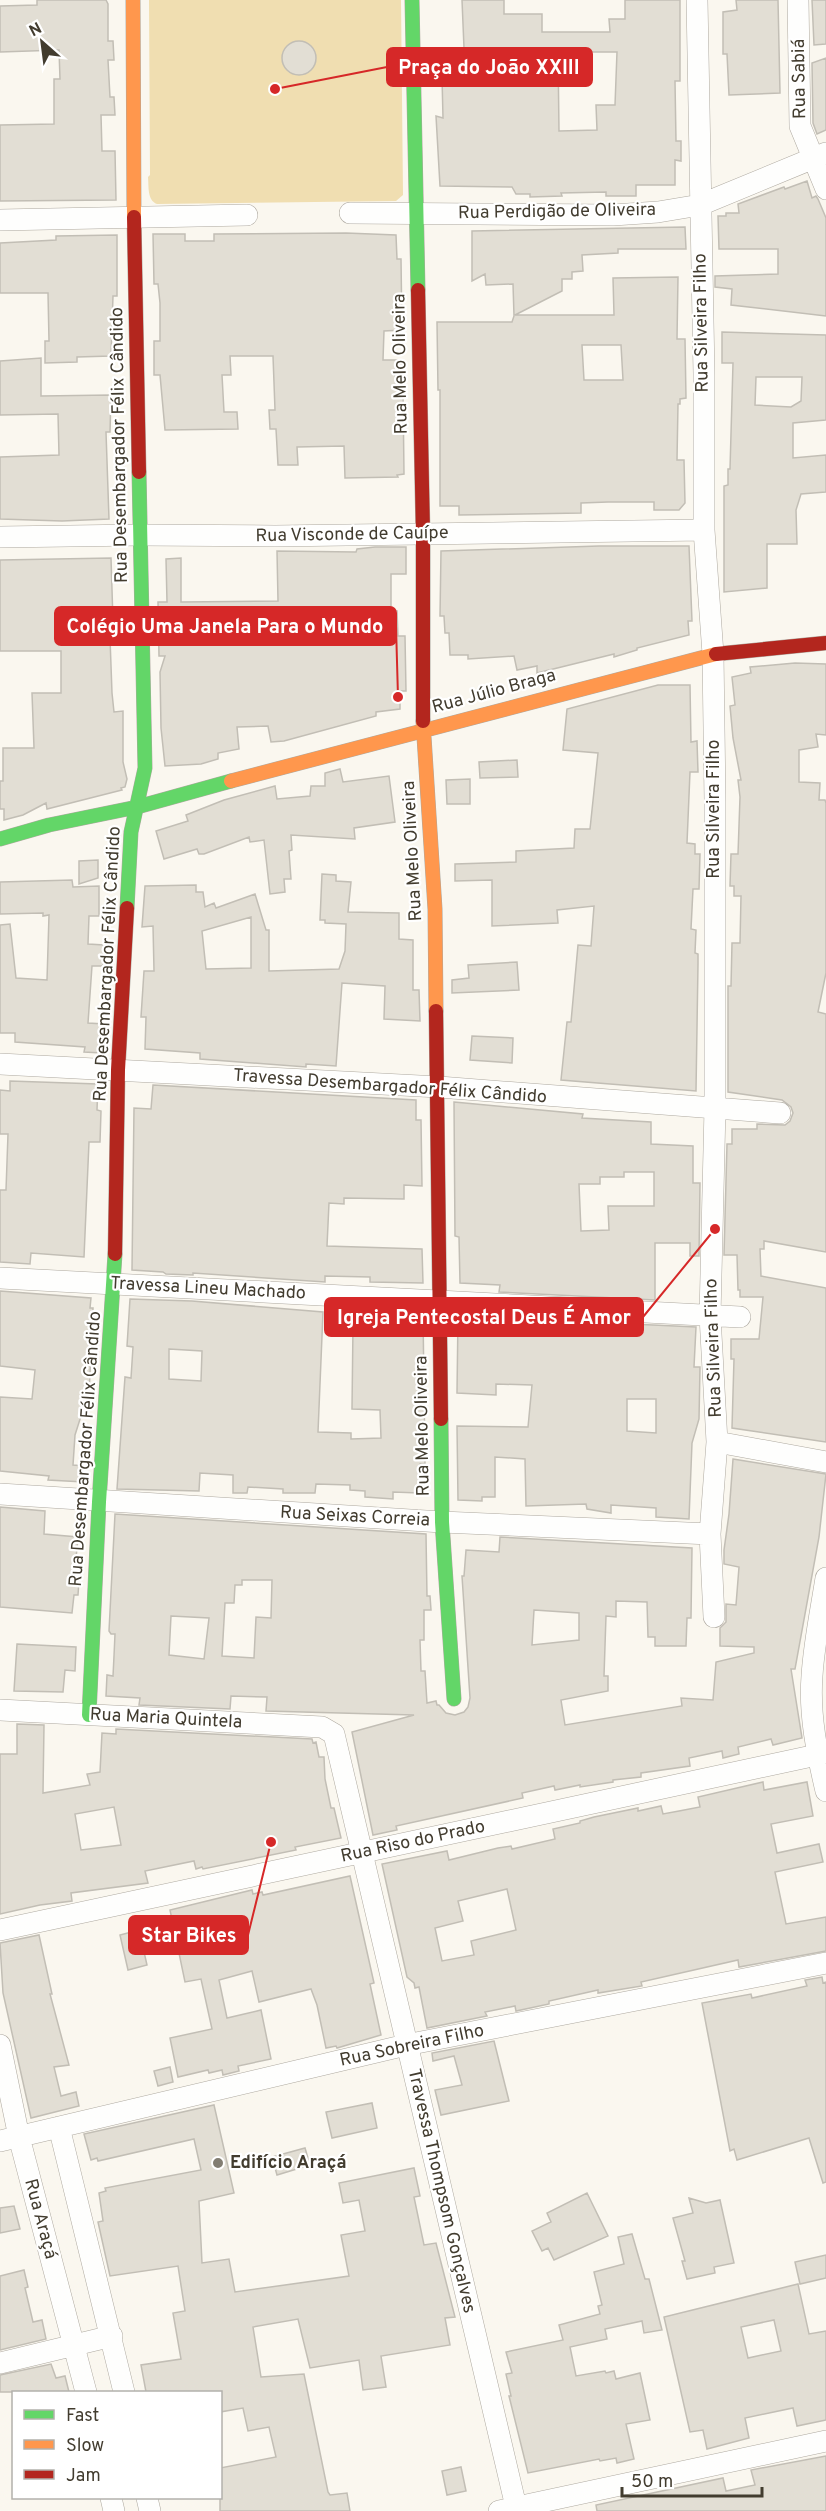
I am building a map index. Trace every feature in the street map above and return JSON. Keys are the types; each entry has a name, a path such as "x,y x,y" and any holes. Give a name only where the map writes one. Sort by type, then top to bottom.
{"street":[{"name":"Rua Desembargador Félix Cândido","path":"89,1715 99,1502 115,1283 118,1070 131,832 145,768 134,216 133,0"},
{"name":"Rua Melo Oliveira","path":"412,0 423,534 423,729 435,909 442,1522 454,1699"},
{"name":"Rua Silveira Filho","path":"697,0 704,530 713,654 715,1108 710,1316 717,1442 710,1534 714,1617"},
{"name":"Rua Sabiá","path":"798,0 800,126 819,156 826,189"},
{"name":"Rua Perdigão de Oliveira","path":"350,213 613,215 658,212 700,204 819,156"},
{"path":"0,220 247,215"},
{"name":"Rua Visconde de Cauípe","path":"0,537 704,530"},
{"name":"Rua Júlio Braga","path":"0,839 49,825 137,807 423,729 713,654 826,643"},
{"name":"Travessa Desembargador Félix Cândido","path":"0,1064 438,1087 780,1113"},
{"name":"Travessa Lineu Machado","path":"0,1278 740,1317"},
{"path":"717,1442 826,1462"},
{"name":"Rua Seixas Correia","path":"0,1494 442,1522 710,1534"},
{"path":"826,1578 812,1675 812,1719 822,1754 826,1791"},
{"name":"Rua Maria Quintela","path":"0,1710 322,1727 332,1731"},
{"name":"Travessa Thompsom Gonçalves","path":"332,1731 336,1738 363,1853 510,2510"},
{"name":"Rua Riso do Prado","path":"0,1930 822,1754"},
{"name":"Rua Sobreira Filho","path":"9,2139 406,2045 826,1963"},
{"name":"Rua Araçá","path":"0,2045 9,2139 86,2391"},
{"path":"59,2127 124,2391"},
{"path":"0,2363 111,2336"},
{"path":"510,2510 826,2441"}],"shaded area":[{"path":"149,0 401,0 403,195 396,201 157,204 154,202 149,193 148,177 150,175"}],"building":[{"path":"37,0 106,0 108,4 108,41 113,41 114,60 108,60 110,97 114,97 115,115 101,115 102,151 115,151 116,200 0,201 0,125 54,124 54,79 60,79 59,50 0,52 0,6 37,5"},
{"path":"462,0 504,0 504,14 542,14 542,32 610,32 609,19 625,19 625,0 680,0 680,81 675,81 676,141 681,141 681,161 675,160 675,185 636,185 636,196 606,196 606,192 561,193 562,196 530,197 530,194 516,194 512,187 440,186 436,116 443,118 442,77 469,76 464,48","holes":["558,52 617,52 615,105 596,105 597,130 559,131"]},
{"path":"736,0 778,0 780,93 729,95 727,54 723,54 723,12 737,10"},
{"path":"812,0 826,0 826,44 814,45"},
{"path":"299,41 311,46 316,58 311,70 299,75 287,70 282,58 287,46"},
{"path":"826,58 826,130 817,134 813,123 812,63"},
{"path":"807,181 812,198 816,196 826,218 826,316 731,305 732,289 715,287 715,276 778,274 778,249 719,249 718,216 726,216 726,213 739,213 738,204"},
{"path":"685,227 686,249 618,249 618,253 582,255 583,271 572,272 572,279 562,279 562,291 515,315 614,315 613,278 678,277 677,339 685,339 686,398 680,399 680,404 678,404 677,460 684,460 685,503 679,510 654,510 654,502 608,502 581,503 581,513 459,515 459,506 440,506 440,390 438,390 437,322 512,322 514,316 513,284 486,285 485,274 472,281 472,231","holes":["582,345 621,345 623,380 584,380"]},
{"path":"153,234 185,234 185,241 214,241 214,234 396,235 397,259 401,259 402,330 384,331 383,360 402,360 402,372 395,376 403,391 404,474 397,475 398,477 345,478 344,446 297,447 298,465 278,465 276,429 270,429 269,410 275,410 273,356 230,356 231,375 222,375 224,412 237,412 238,429 165,430 160,375 154,375 154,341 160,341 160,303 158,284 154,284"},
{"path":"117,235 117,296 113,296 111,356 77,357 77,362 45,363 45,341 49,341 48,293 0,293 0,243 56,240 56,236"},
{"path":"722,332 826,335 826,420 793,423 793,458 826,455 826,492 801,494 796,510 797,544 767,544 767,588 724,592 724,486 728,485 728,469 730,469 733,363 722,363","holes":["756,377 802,377 801,401 791,407 755,405"]},
{"path":"41,358 41,396 111,395 110,432 106,432 109,519 62,521 0,519 0,457 59,455 58,414 0,415 0,361"},
{"path":"599,546 689,546 692,621 688,621 689,635 637,648 637,650 614,657 614,654 537,673 537,666 517,670 514,656 468,659 468,655 450,655 449,633 445,633 444,616 440,616 441,551"},
{"path":"406,547 406,574 391,574 391,611 397,611 398,636 405,636 406,691 400,691 400,709 376,712 376,716 284,741 271,742 268,726 237,727 239,749 218,753 218,759 201,764 165,766 161,728 160,672 165,656 159,656 158,602 167,602 166,559 181,558 181,602 278,601 277,551 356,552 357,549"},
{"path":"111,558 113,621 121,621 122,639 110,638 112,693 114,712 123,711 123,762 127,779 125,787 121,788 122,790 47,809 46,803 23,815 4,820 4,809 0,809 3,748 34,748 32,693 61,693 61,651 0,651 0,560"},
{"path":"795,663 826,664 826,735 816,734 818,747 799,750 799,782 820,783 819,800 825,800 826,803 826,973 818,1012 826,1014 826,1252 764,1241 764,1249 760,1249 761,1276 826,1288 826,1442 732,1428 734,1359 731,1359 731,1339 759,1339 763,1297 740,1297 737,1255 724,1255 727,1144 732,1144 732,1129 757,1129 757,1124 785,1125 790,1121 793,1113 791,1107 782,1100 728,1092 728,986 731,986 732,943 740,943 741,896 734,896 734,886 730,886 731,854 738,854 740,797 738,780 741,780 730,706 735,705 732,677 751,673 750,667"},
{"path":"658,685 690,685 691,742 697,741 698,772 690,772 687,843 695,844 695,854 700,854 699,889 693,889 691,929 696,930 695,953 698,954 696,1091 561,1080 567,1022 571,1022 578,945 591,946 594,906 557,910 558,923 492,926 492,880 455,881 455,864 516,862 516,851 574,848 575,829 590,829 598,753 563,750 567,709"},
{"path":"517,760 518,777 480,778 479,762"},
{"path":"340,769 343,782 389,776 395,822 354,828 355,839 291,835 292,850 289,851 291,879 284,879 285,892 270,894 264,840 250,842 249,837 204,854 199,854 197,849 164,859 156,831 188,821 186,815 224,800 275,786 277,799 310,796 311,786 325,786 325,773"},
{"path":"470,779 470,804 447,804 446,780"},
{"path":"98,860 98,878 79,884 79,861"},
{"path":"322,874 336,875 336,881 351,882 348,912 399,913 399,939 413,940 413,990 419,990 420,1021 384,1019 385,986 342,983 336,1066 306,1064 306,1067 200,1059 200,1053 145,1049 146,1017 141,1017 144,971 154,971 153,926 142,927 145,886 196,885 196,892 203,892 205,907 214,903 216,908 255,894 266,930 269,930 269,971 339,969 345,951 346,924 325,923 325,920 320,920","holes":["251,917 251,968 206,969 202,931"]},
{"path":"72,880 73,887 99,886 99,916 89,916 88,944 104,945 103,966 92,966 88,1023 104,1024 102,1053 84,1052 85,1047 15,1042 15,1033 0,1033 0,925 10,924 16,978 47,980 49,915 43,916 43,913 0,914 0,882"},
{"path":"517,962 519,990 452,993 452,980 469,978 468,965"},
{"path":"472,1036 513,1038 512,1063 470,1060"},
{"path":"10,1081 98,1084 97,1110 101,1111 100,1142 89,1142 84,1257 31,1253 30,1264 0,1262 0,1190 6,1190 8,1134 0,1134 0,1090 10,1091"},
{"path":"153,1085 416,1100 416,1120 421,1120 422,1186 404,1185 404,1199 344,1198 344,1204 329,1203 327,1246 422,1249 423,1283 370,1282 370,1277 325,1276 325,1282 193,1273 193,1275 166,1274 132,1270 134,1108 151,1109"},
{"path":"454,1102 583,1114 582,1118 651,1122 651,1144 693,1146 693,1183 700,1183 699,1256 690,1256 690,1243 655,1243 655,1300 499,1292 500,1285 460,1283 459,1237 455,1236","holes":["624,1172 654,1172 654,1206 608,1206 609,1230 581,1231 579,1184 600,1184 600,1177 624,1177"]},
{"path":"0,1291 91,1298 90,1308 93,1308 88,1417 81,1416 75,1435 73,1465 85,1466 84,1482 48,1480 49,1476 0,1471 0,1397 32,1399 35,1370 0,1366"},
{"path":"130,1299 192,1301 323,1312 318,1432 351,1433 351,1439 381,1438 380,1410 352,1409 353,1326 364,1325 364,1312 423,1314 425,1464 420,1464 419,1493 393,1492 393,1499 365,1497 365,1491 350,1490 350,1485 316,1484 315,1493 283,1493 283,1489 248,1487 247,1493 233,1493 233,1475 200,1473 199,1491 117,1489 125,1377 131,1378 133,1347 127,1346","holes":["169,1349 202,1351 201,1381 169,1379"]},
{"path":"458,1317 562,1320 562,1326 578,1327 578,1332 610,1332 610,1323 696,1327 694,1367 700,1367 699,1419 692,1443 689,1519 656,1517 656,1508 611,1505 611,1513 587,1509 586,1504 526,1506 525,1459 495,1457 495,1497 482,1497 482,1501 458,1500 457,1426 528,1427 532,1385 496,1384 496,1395 457,1393","holes":["627,1399 656,1399 656,1433 627,1431"]},
{"path":"733,1459 826,1474 819,1537 795,1669 791,1669 802,1738 773,1745 771,1739 738,1747 739,1754 723,1758 722,1751 689,1758 690,1766 641,1773 641,1777 555,1790 554,1786 522,1793 523,1798 396,1826 397,1830 373,1835 352,1732 414,1715 266,1711 267,1697 231,1696 230,1709 139,1705 140,1698 106,1696 107,1675 113,1676 114,1656 115,1634 109,1631 115,1514 426,1534 427,1596 430,1596 431,1610 424,1610 424,1640 420,1640 421,1671 425,1671 427,1703 436,1701 446,1713 455,1715 464,1712 470,1698 462,1576 464,1576 466,1550 499,1552 500,1537 692,1548 691,1618 687,1618 686,1646 655,1646 655,1637 648,1637 647,1602 616,1601 616,1617 606,1616 604,1676 608,1676 608,1691 561,1700 565,1725 682,1706 681,1698 713,1700 716,1662 754,1653 754,1647 720,1646 720,1628 726,1622 726,1604 736,1605 739,1567 724,1564","holes":["242,1580 272,1580 271,1618 256,1617 254,1658 222,1656 225,1603 234,1603 235,1585 242,1585","534,1610 579,1613 579,1640 532,1645","171,1616 209,1618 204,1659 169,1655"]},
{"path":"0,1507 45,1511 44,1534 78,1537 74,1580 79,1580 78,1595 74,1595 72,1613 0,1607"},
{"path":"17,1644 76,1647 75,1671 65,1670 63,1692 14,1691"},
{"path":"17,1724 44,1725 43,1793 90,1785 87,1774 100,1772 102,1733 116,1734 116,1729 312,1739 313,1743 316,1742 319,1757 324,1757 325,1779 331,1808 334,1808 341,1838 295,1847 296,1850 203,1869 202,1867 196,1869 194,1861 145,1871 148,1883 71,1893 72,1901 0,1914 0,1754 17,1754","holes":["114,1807 121,1845 81,1850 75,1814"]},
{"path":"763,1782 764,1790 807,1782 813,1816 771,1824 777,1853 819,1844 823,1862 775,1872 786,1924 826,1917 826,1951 739,1967 738,1960 641,1982 642,1986 598,1993 598,1990 516,2011 515,2006 485,2012 487,2016 427,2028 419,1987 415,1988 414,1983 407,1977 382,1864 447,1851 449,1860 498,1848 511,1846 512,1849 555,1839 553,1829 580,1823 580,1821 594,1817 638,1808 638,1811 661,1806 663,1814 700,1807 698,1797","holes":["507,1889 516,1930 471,1941 474,1955 442,1961 435,1928 463,1921 458,1901"]},
{"path":"350,1876 374,1983 370,1984 381,2035 337,2048 336,2046 326,2048 317,2005 311,1989 259,2002 252,1971 219,1980 227,2018 261,2010 271,2059 238,2066 239,2071 223,2075 222,2070 209,2073 208,2070 178,2077 170,2038 212,2029 201,1979 185,1982 170,1910 252,1890 253,1894 262,1892 263,1895"},
{"path":"139,1930 147,1965 128,1970 120,1935"},
{"path":"39,1935 52,1994 50,1994 69,2065 54,2067 61,2096 76,2092 79,2106 31,2118 3,1993 0,1943"},
{"path":"822,1977 823,1983 826,1982 826,2182 823,2183 809,2138 737,2160 734,2149 730,2151 702,2003 751,1994 752,1998 807,1986 805,1980"},
{"path":"494,2041 509,2101 441,2115 435,2090 462,2085 454,2056 433,2061 432,2053"},
{"path":"170,2067 173,2082 158,2086 154,2071"},
{"path":"372,2103 377,2128 332,2138 326,2112"},
{"path":"214,2105 234,2193 199,2201 202,2263 229,2259 235,2292 349,2276 341,2235 365,2231 359,2200 343,2203 339,2183 414,2168 420,2196 414,2197 424,2245 436,2243 455,2317 445,2318 450,2345 381,2356 386,2387 363,2390 359,2360 310,2368 298,2319 253,2327 261,2377 304,2374 328,2492 330,2495 347,2493 350,2511 220,2511 222,2468 276,2457 269,2427 248,2431 243,2408 222,2412 222,2391 146,2391 141,2365 181,2359 173,2313 185,2311 178,2266 110,2276 98,2222 103,2221 99,2193 106,2191 105,2188 201,2170 194,2139 98,2161 97,2158 91,2160 84,2134"},
{"path":"305,2148 310,2165 277,2175 272,2157"},
{"path":"587,2193 608,2236 554,2260 548,2248 542,2251 532,2231 551,2222 547,2213"},
{"path":"689,2198 706,2203 720,2200 734,2263 714,2267 715,2273 687,2279 682,2261 685,2261 673,2218 693,2213"},
{"path":"14,2206 20,2229 0,2233 0,2208"},
{"path":"632,2234 645,2279 649,2279 662,2330 644,2333 642,2321 605,2329 607,2339 570,2347 576,2376 614,2371 616,2379 640,2373 650,2420 626,2424 634,2459 617,2463 616,2458 600,2461 599,2459 528,2473 509,2396 511,2396 506,2374 512,2373 506,2352 563,2340 559,2325 600,2314 598,2306 602,2305 594,2272 624,2264 618,2237"},
{"path":"826,2255 826,2278 800,2284 795,2262"},
{"path":"24,2270 28,2287 25,2288 33,2322 42,2320 46,2339 0,2350 0,2276"},
{"path":"798,2284 809,2334 826,2331 826,2420 797,2426 793,2408 745,2418 749,2438 707,2449 703,2430 690,2432 664,2317","holes":["774,2320 781,2351 748,2358 741,2327"]},
{"path":"51,2364 56,2378 65,2376 69,2391 0,2392 0,2375"},
{"path":"826,2456 826,2511 597,2511 596,2505 723,2478 726,2491 755,2485 751,2470"},
{"path":"461,2467 466,2491 447,2495 442,2471"}],"traffic: fast":[{"path":"412,0 418,290"},
{"path":"127,908 131,832 145,768 139,472"},
{"path":"0,839 49,825 137,807 231,781"},
{"path":"89,1715 99,1502 115,1254"},
{"path":"441,1419 442,1522 454,1699"}],"traffic: slow":[{"path":"133,0 134,217"},
{"path":"231,781 716,654"},
{"path":"423,721 435,909 436,1011"}],"traffic: jam":[{"path":"134,217 139,472"},
{"path":"418,290 423,534 423,721"},
{"path":"716,654 826,643"},
{"path":"115,1254 118,1070 127,908"},
{"path":"436,1011 441,1419"}],"place":[{"name":"Praça do João XXIII","path":"275,89"},
{"name":"Colégio Uma Janela Para o Mundo","path":"398,697"},
{"name":"Igreja Pentecostal Deus É Amor","path":"715,1229"},
{"name":"Star Bikes","path":"271,1842"},
{"name":"Edifício Araçá","path":"218,2163"}]}
